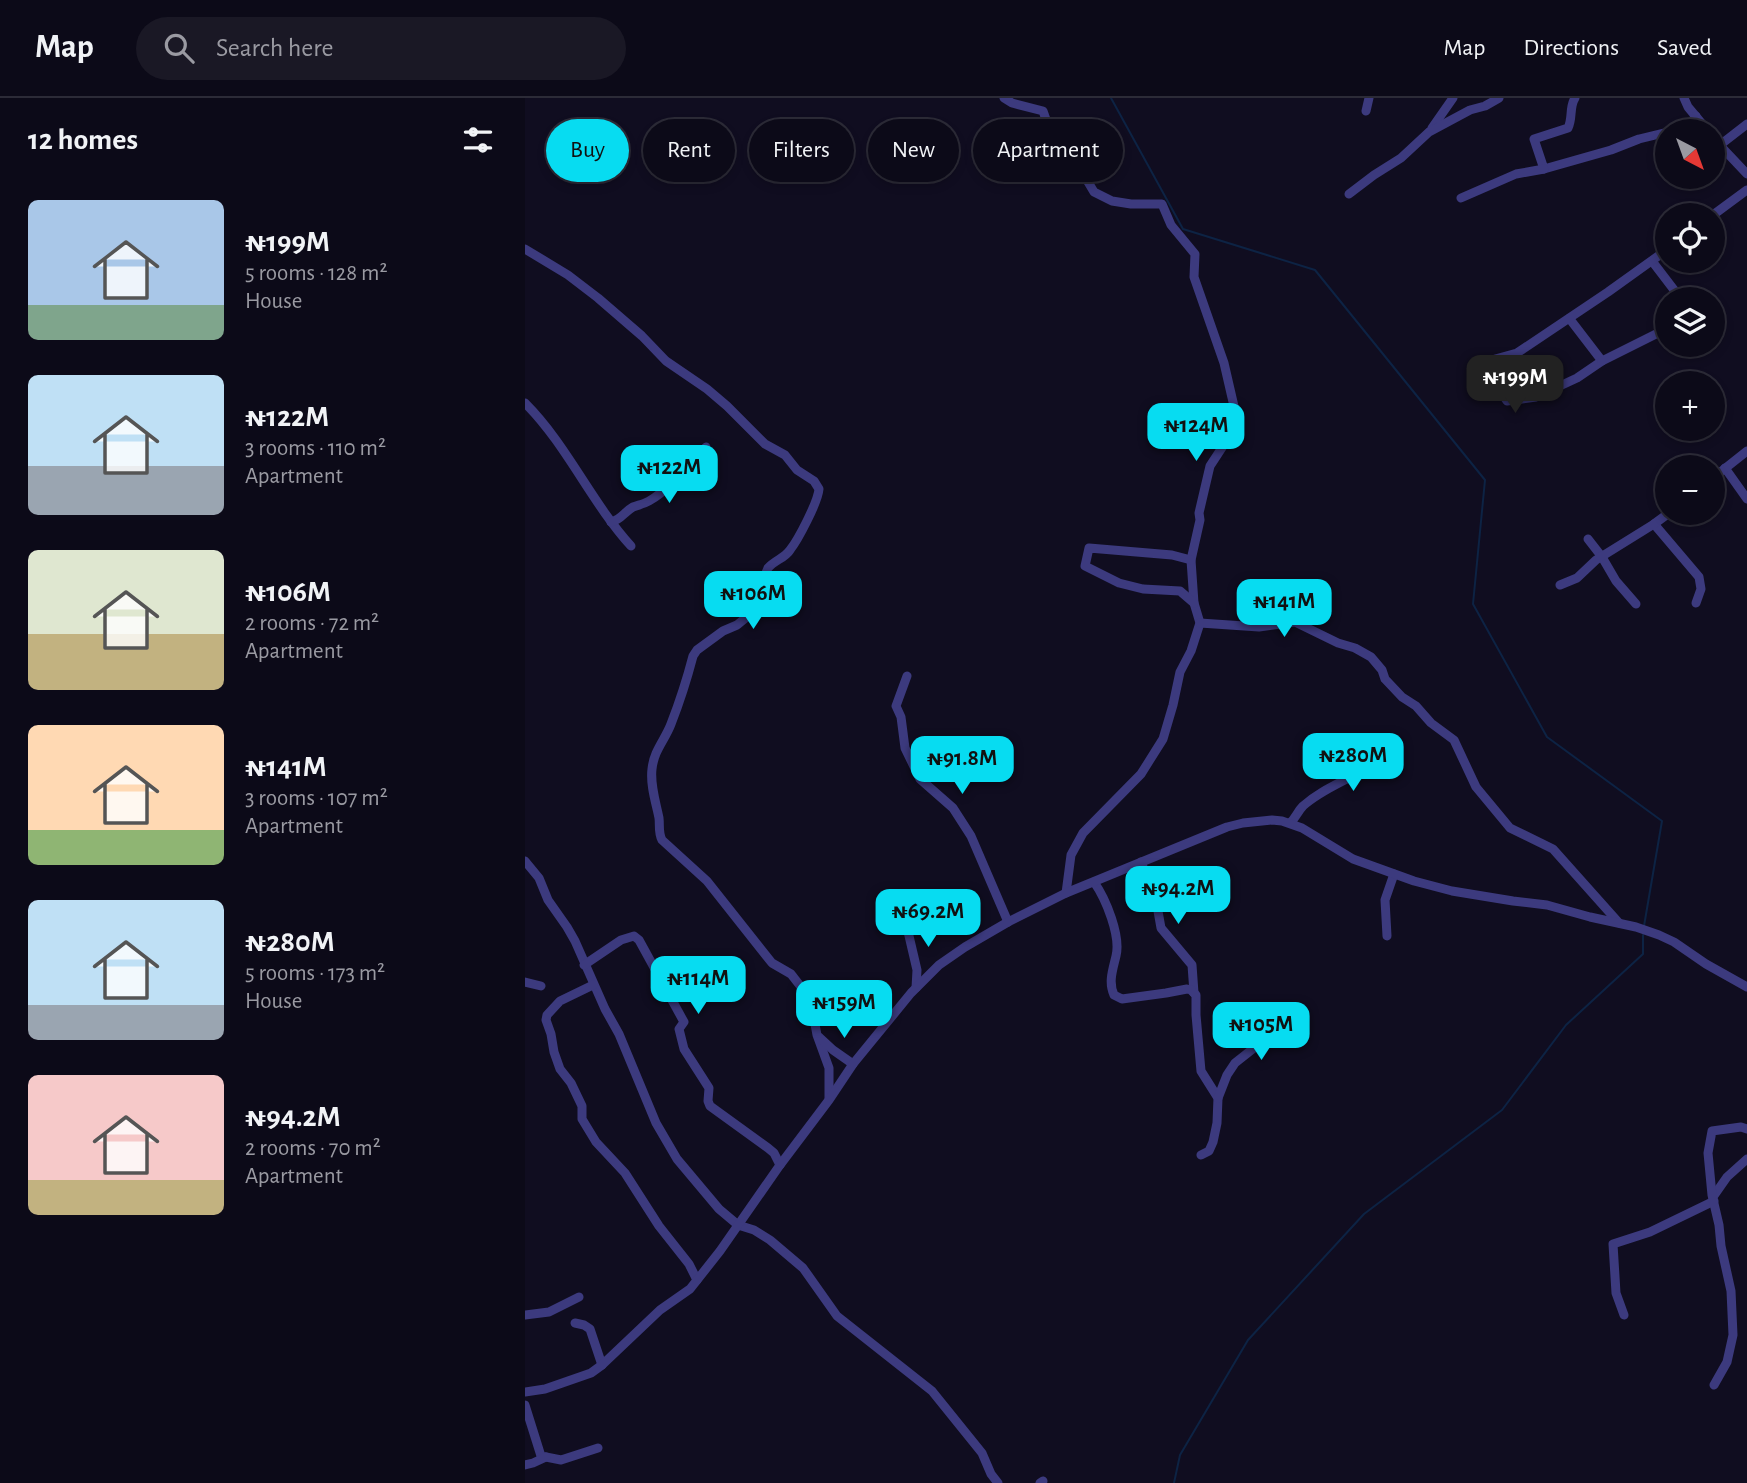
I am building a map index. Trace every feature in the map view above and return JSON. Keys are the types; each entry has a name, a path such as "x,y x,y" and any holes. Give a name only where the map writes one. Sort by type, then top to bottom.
{"street":[{"path":"1004,98 1012,103 1043,111 1049,128 1059,139 1065,152 1078,165 1094,192 1112,201 1161,204 1171,225 1195,254 1194,277 1224,363 1236,415 1227,440 1210,466 1199,513 1195,550 1191,560 1194,603 1200,623 1191,651 1180,672 1164,738 1141,774 1083,833 1071,855 1066,893"},
{"path":"1366,111 1369,98"},
{"path":"1349,194 1401,159 1429,132 1453,98"},
{"path":"1429,132 1499,98"},
{"path":"1544,169 1534,139 1568,128 1571,103 1575,98"},
{"path":"1683,98 1698,119"},
{"path":"1725,136 1747,124"},
{"path":"1461,198 1516,174 1586,158 1655,135"},
{"path":"1725,150 1747,174"},
{"path":"1725,206 1747,190"},
{"path":"526,252 568,275 599,298 666,361 707,389 765,444 785,455 797,470 814,481 819,489 815,503 789,551 768,568 748,616 697,650 670,728 658,746 652,771 661,840 707,881 772,964 791,974 805,992 829,1068 829,1100"},
{"path":"1655,259 1517,353 1488,361 1495,384 1507,401 1536,397 1577,378 1602,361 1655,334"},
{"path":"1652,261 1672,287"},
{"path":"1569,318 1602,361"},
{"path":"525,403 549,431 611,522 631,546"},
{"path":"611,522 619,520 635,506 648,502 657,495 706,447"},
{"path":"1747,451 1725,468 1747,499"},
{"path":"1560,585 1577,578 1589,566 1654,524 1699,577 1701,589 1696,603"},
{"path":"1588,539 1616,581 1636,604"},
{"path":"1191,560 1172,555 1089,548 1085,566 1119,583 1143,589 1180,591 1194,603"},
{"path":"1200,623 1259,627 1295,622 1371,657 1382,670 1385,679 1402,698 1416,706 1431,723 1454,740 1476,787 1510,828 1552,849 1619,923"},
{"path":"907,676 896,706 901,717 905,748 920,779 953,808 971,836 1009,922"},
{"path":"1290,824 1300,809 1323,792 1374,763 1380,740"},
{"path":"525,1392 545,1389 591,1373 697,1280 853,1064 916,988 939,965 1009,922 1066,893 1209,834 1243,823 1272,820 1290,824 1313,834 1353,859 1394,874 1452,891 1547,905 1659,935 1747,987"},
{"path":"525,861 539,878 548,900 568,927 593,985 619,1034 668,1147 712,1202 738,1225 754,1230 770,1240 803,1268 837,1316 932,1391 982,1453 998,1483"},
{"path":"1141,862 1156,900 1161,928 1192,965 1201,1071 1218,1098"},
{"path":"1387,936 1385,900 1394,874"},
{"path":"1094,882 1100,891 1116,936 1117,955 1111,988 1114,995 1122,999 1187,989 1194,993"},
{"path":"914,905 906,923 917,970 916,988"},
{"path":"584,965 621,940 633,936 639,940 684,1022 679,1029 684,1049 709,1088 709,1106 768,1148 780,1165"},
{"path":"525,982 541,986"},
{"path":"593,985 560,1002 547,1015 554,1052 560,1069 571,1083 582,1107 582,1119 596,1142 625,1173 689,1264 697,1280"},
{"path":"1201,1155 1209,1151 1213,1143 1218,1098 1227,1075 1235,1063 1259,1044 1285,1015"},
{"path":"817,1035 853,1064"},
{"path":"1714,1385 1727,1362 1733,1335 1731,1291 1713,1199 1708,1153 1712,1131 1741,1127 1747,1129"},
{"path":"1624,1315 1616,1293 1613,1244 1650,1232 1713,1199 1727,1177 1747,1159"},
{"path":"525,1315 549,1312 579,1297"},
{"path":"575,1323 590,1329 603,1365"},
{"path":"525,1405 541,1456 561,1460 598,1448"},
{"path":"525,1465 546,1457"}],"waterway":[{"path":"1111,98 1183,229 1315,270 1485,480 1473,604 1547,737 1662,821 1644,926"},
{"path":"1174,1483 1180,1455 1248,1340 1364,1214 1502,1110 1566,1025 1643,954 1643,935"}]}
